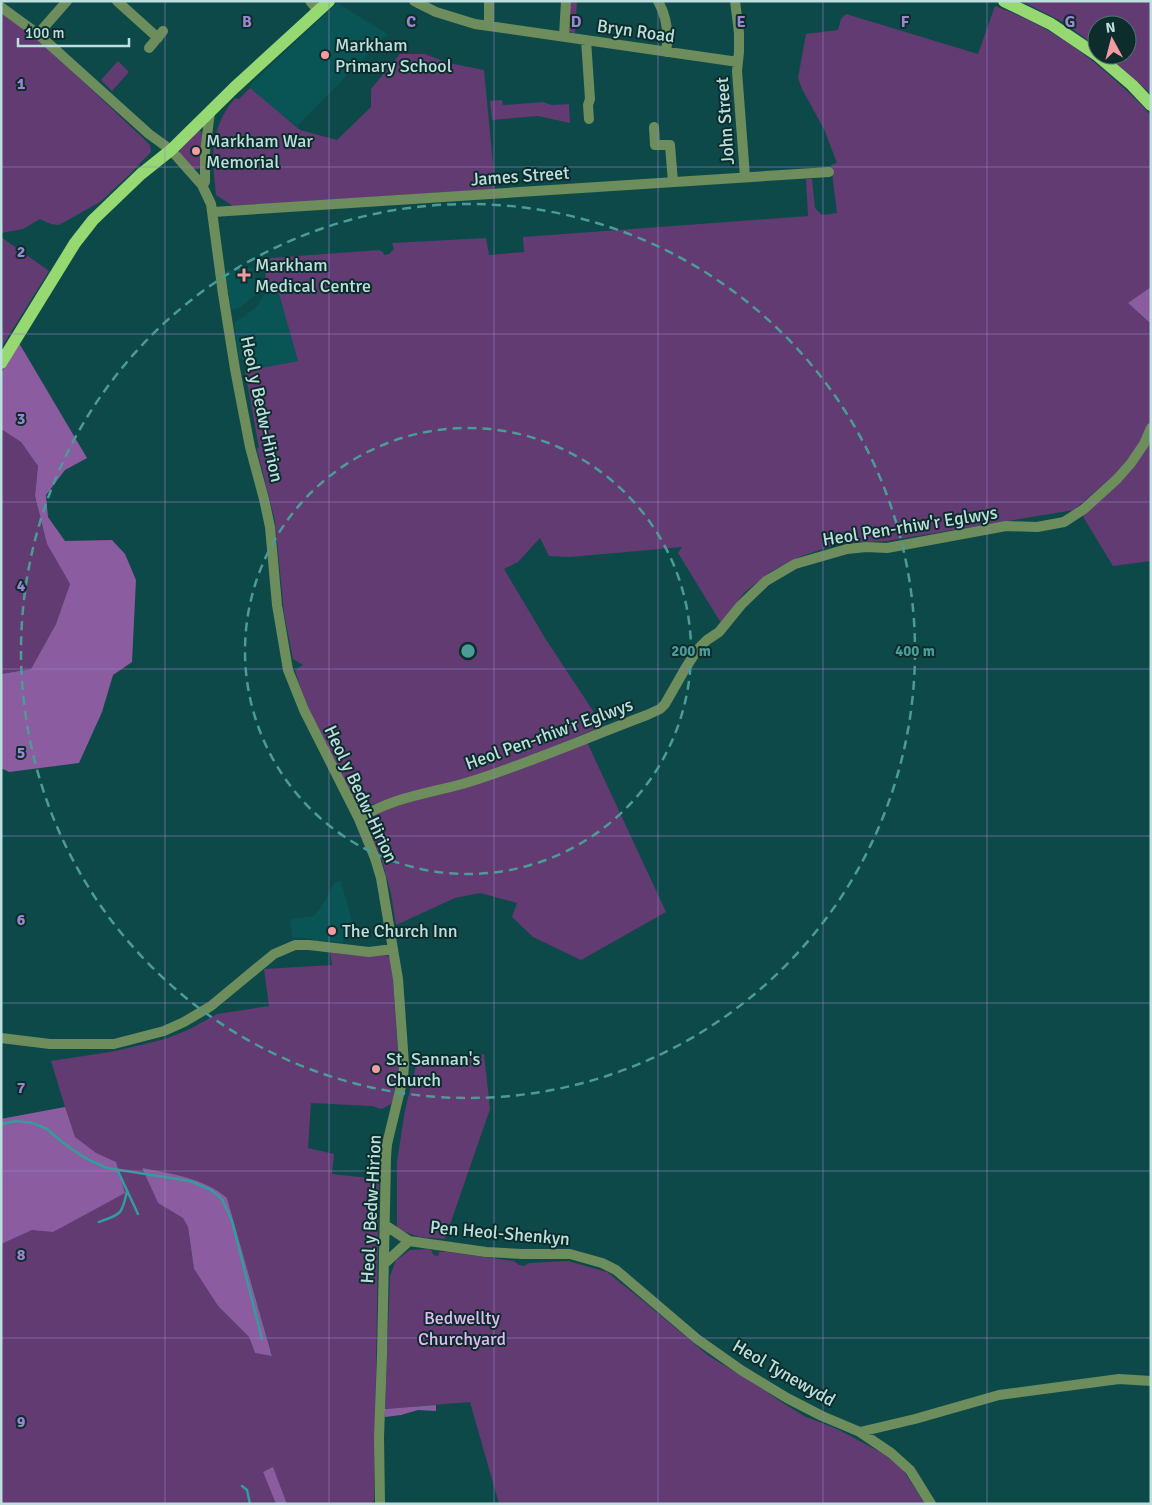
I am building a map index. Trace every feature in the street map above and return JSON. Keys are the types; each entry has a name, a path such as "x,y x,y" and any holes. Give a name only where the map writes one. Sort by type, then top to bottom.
{"main road":[{"path":"1,363 76,243 93,220 141,174 171,150 314,6 329,1"},
{"path":"1004,1 1051,24 1087,48"},
{"path":"1109,65 1151,105"}],"street":[{"path":"38,34 67,1"},
{"path":"116,1 161,35 149,48"},
{"name":"Bryn Road","path":"414,1 436,12 489,26 738,62"},
{"path":"489,1 489,26"},
{"path":"564,36 566,1"},
{"path":"658,1 667,24 666,52"},
{"name":"John Street","path":"734,1 739,33 737,71 745,177"},
{"name":"Heol y Bedw-Hirion","path":"1,6 38,34 149,134 171,150 202,185 211,204 235,369 250,448 270,528 277,605 288,670 304,710 359,819 382,878 394,949 404,1064 403,1078 387,1144 379,1437 380,1504"},
{"path":"586,40 590,99 588,105 589,119"},
{"path":"202,185 205,182 205,152 210,112"},
{"path":"654,127 655,145 670,145 672,182"},
{"name":"James Street","path":"213,212 829,172"},
{"name":"Heol Pen-rhiw'r Eglwys","path":"359,819 370,811 386,805 470,782 660,709 665,704 697,650 719,632 766,581 795,564 847,549 866,547 888,548 1006,526 1037,527 1064,522 1084,509 1117,479 1140,450 1151,428"},
{"path":"1,1038 50,1044 114,1044 164,1031 184,1022 211,1006 268,959 284,949 295,945 369,952 394,949"},
{"name":"Pen Heol-Shenkyn","path":"385,1225 409,1241 493,1253 570,1254 602,1263 616,1270"},
{"name":"Pen Heol-Shenkyn","path":"384,1264 409,1241"},
{"name":"Heol Tynewydd","path":"616,1270 697,1339 741,1370 787,1398 822,1416 860,1432 891,1453 910,1470 931,1504"},
{"path":"860,1432 915,1419 999,1395 1119,1379 1151,1381"}],"shaded area":[{"name":"Markham Primary School","path":"337,3 388,34 297,126 270,106 250,88 250,85"},
{"path":"253,267 257,293 240,308 231,310 225,271"},
{"path":"1151,287 1151,324 1128,303"},
{"path":"266,291 279,294 298,361 257,369 256,363 247,363 239,358 234,322 258,305"},
{"path":"19,343 87,458 65,470 46,495 48,517 65,541 112,540 125,554 136,580 132,662 113,675 102,712 79,763 9,772 1,768 1,674 31,669 56,624 70,584 47,544 35,496 38,466 21,442 1,429 1,373"},
{"path":"341,881 353,924 352,934 345,933 343,943 330,941 326,943 326,941 315,941 315,939 292,937 290,919 314,916 335,882"},
{"path":"65,1107 75,1137 96,1153 116,1162 125,1193 53,1232 32,1230 1,1244 1,1119"},
{"path":"142,1168 198,1181 227,1198 272,1356 255,1353 249,1337 218,1306 194,1269 188,1227 183,1218 158,1203"},
{"path":"436,1405 436,1411 418,1410 385,1417 385,1409"},
{"path":"273,1467 287,1504 276,1504 263,1472"}],"green space":[{"path":"569,1 577,1 575,33 569,32"},
{"path":"1021,1 1151,1 1151,94 1118,65 1137,65 1137,15 1087,15 1087,40 1063,22"},
{"path":"995,6 1029,20 1074,47 1087,56 1087,65 1097,65 1139,102 1151,116 1151,287 1129,304 1151,324 1151,419 1142,442 1113,476 1074,510 887,541 840,543 799,557 770,572 744,593 721,623 678,553 682,547 571,557 549,556 540,538 518,562 504,569 545,638 603,726 536,754 469,778 366,806 358,805 314,722 300,687 295,670 303,665 293,659 284,613 275,521 257,449 259,448 245,371 298,361 279,294 266,291 265,264 271,258 379,250 384,255 389,254 394,249 392,243 486,238 489,255 524,252 523,237 808,216 806,179 812,179 815,208 822,215 837,213 831,165 837,163 824,129 798,78 806,34 838,30 841,19 846,14 978,54"},
{"path":"1,11 39,40 150,145 151,152 100,202 59,225 40,219 23,229 1,233"},
{"path":"400,54 424,54 449,63 484,70 495,185 493,189 233,206 216,195 214,144 220,121 235,98 239,99 250,88 300,130 337,140 371,107 371,89"},
{"path":"118,61 129,72 112,91 101,80"},
{"path":"502,100 503,105 543,102 552,105 569,104 570,123 538,116 492,120 490,101"},
{"path":"196,131 201,131 203,135 201,166 199,169 194,169 180,154 180,147"},
{"path":"1,237 49,271 1,348"},
{"path":"1,429 21,442 38,466 35,496 47,544 70,584 56,624 31,669 1,674"},
{"path":"1151,439 1151,561 1113,566 1082,515"},
{"path":"587,742 666,912 581,960 533,937 512,917 517,903 480,893 455,898 396,925 391,894 382,861 370,833 371,820 379,812"},
{"path":"330,952 350,955 383,954 390,957 392,961 399,1072 392,1103 381,1109 372,1106 311,1103 308,1148 334,1154 332,1174 379,1179 374,1501 370,1504 287,1504 273,1468 263,1472 276,1504 1,1504 1,1119 65,1107 51,1061 116,1051 165,1039 188,1030 217,1014 269,1006 264,969 332,965","holes":["142,1168 227,1198 272,1355 255,1353 249,1337 218,1306 194,1269 188,1227 183,1217 158,1203"]},
{"path":"484,1054 490,1109 445,1239 419,1237 397,1229 397,1162 405,1110 416,1066"},
{"name":"Bedwellty Churchyard","path":"427,1249 438,1256 439,1252 448,1252 514,1261 524,1266 529,1263 568,1261 607,1272 709,1356 804,1416 837,1429 884,1454 903,1470 925,1504 499,1504 470,1402 385,1409 390,1276 396,1260 410,1250"}],"waterway":[{"path":"1,1124 16,1121 33,1123 47,1129 85,1158 107,1168 190,1181 211,1190 222,1199 232,1221 262,1339"},
{"path":"117,1169 138,1214"},
{"path":"99,1222 119,1213 124,1205 127,1191"},
{"path":"242,1486 247,1490 250,1504"}],"place":[{"name":"Markham Primary School","path":"325,55"},
{"name":"Markham War Memorial","path":"196,151"},
{"name":"Markham Medical Centre","path":"244,275"},
{"name":"The Church Inn","path":"332,931"},
{"name":"St. Sannan's Church","path":"376,1069"}]}
